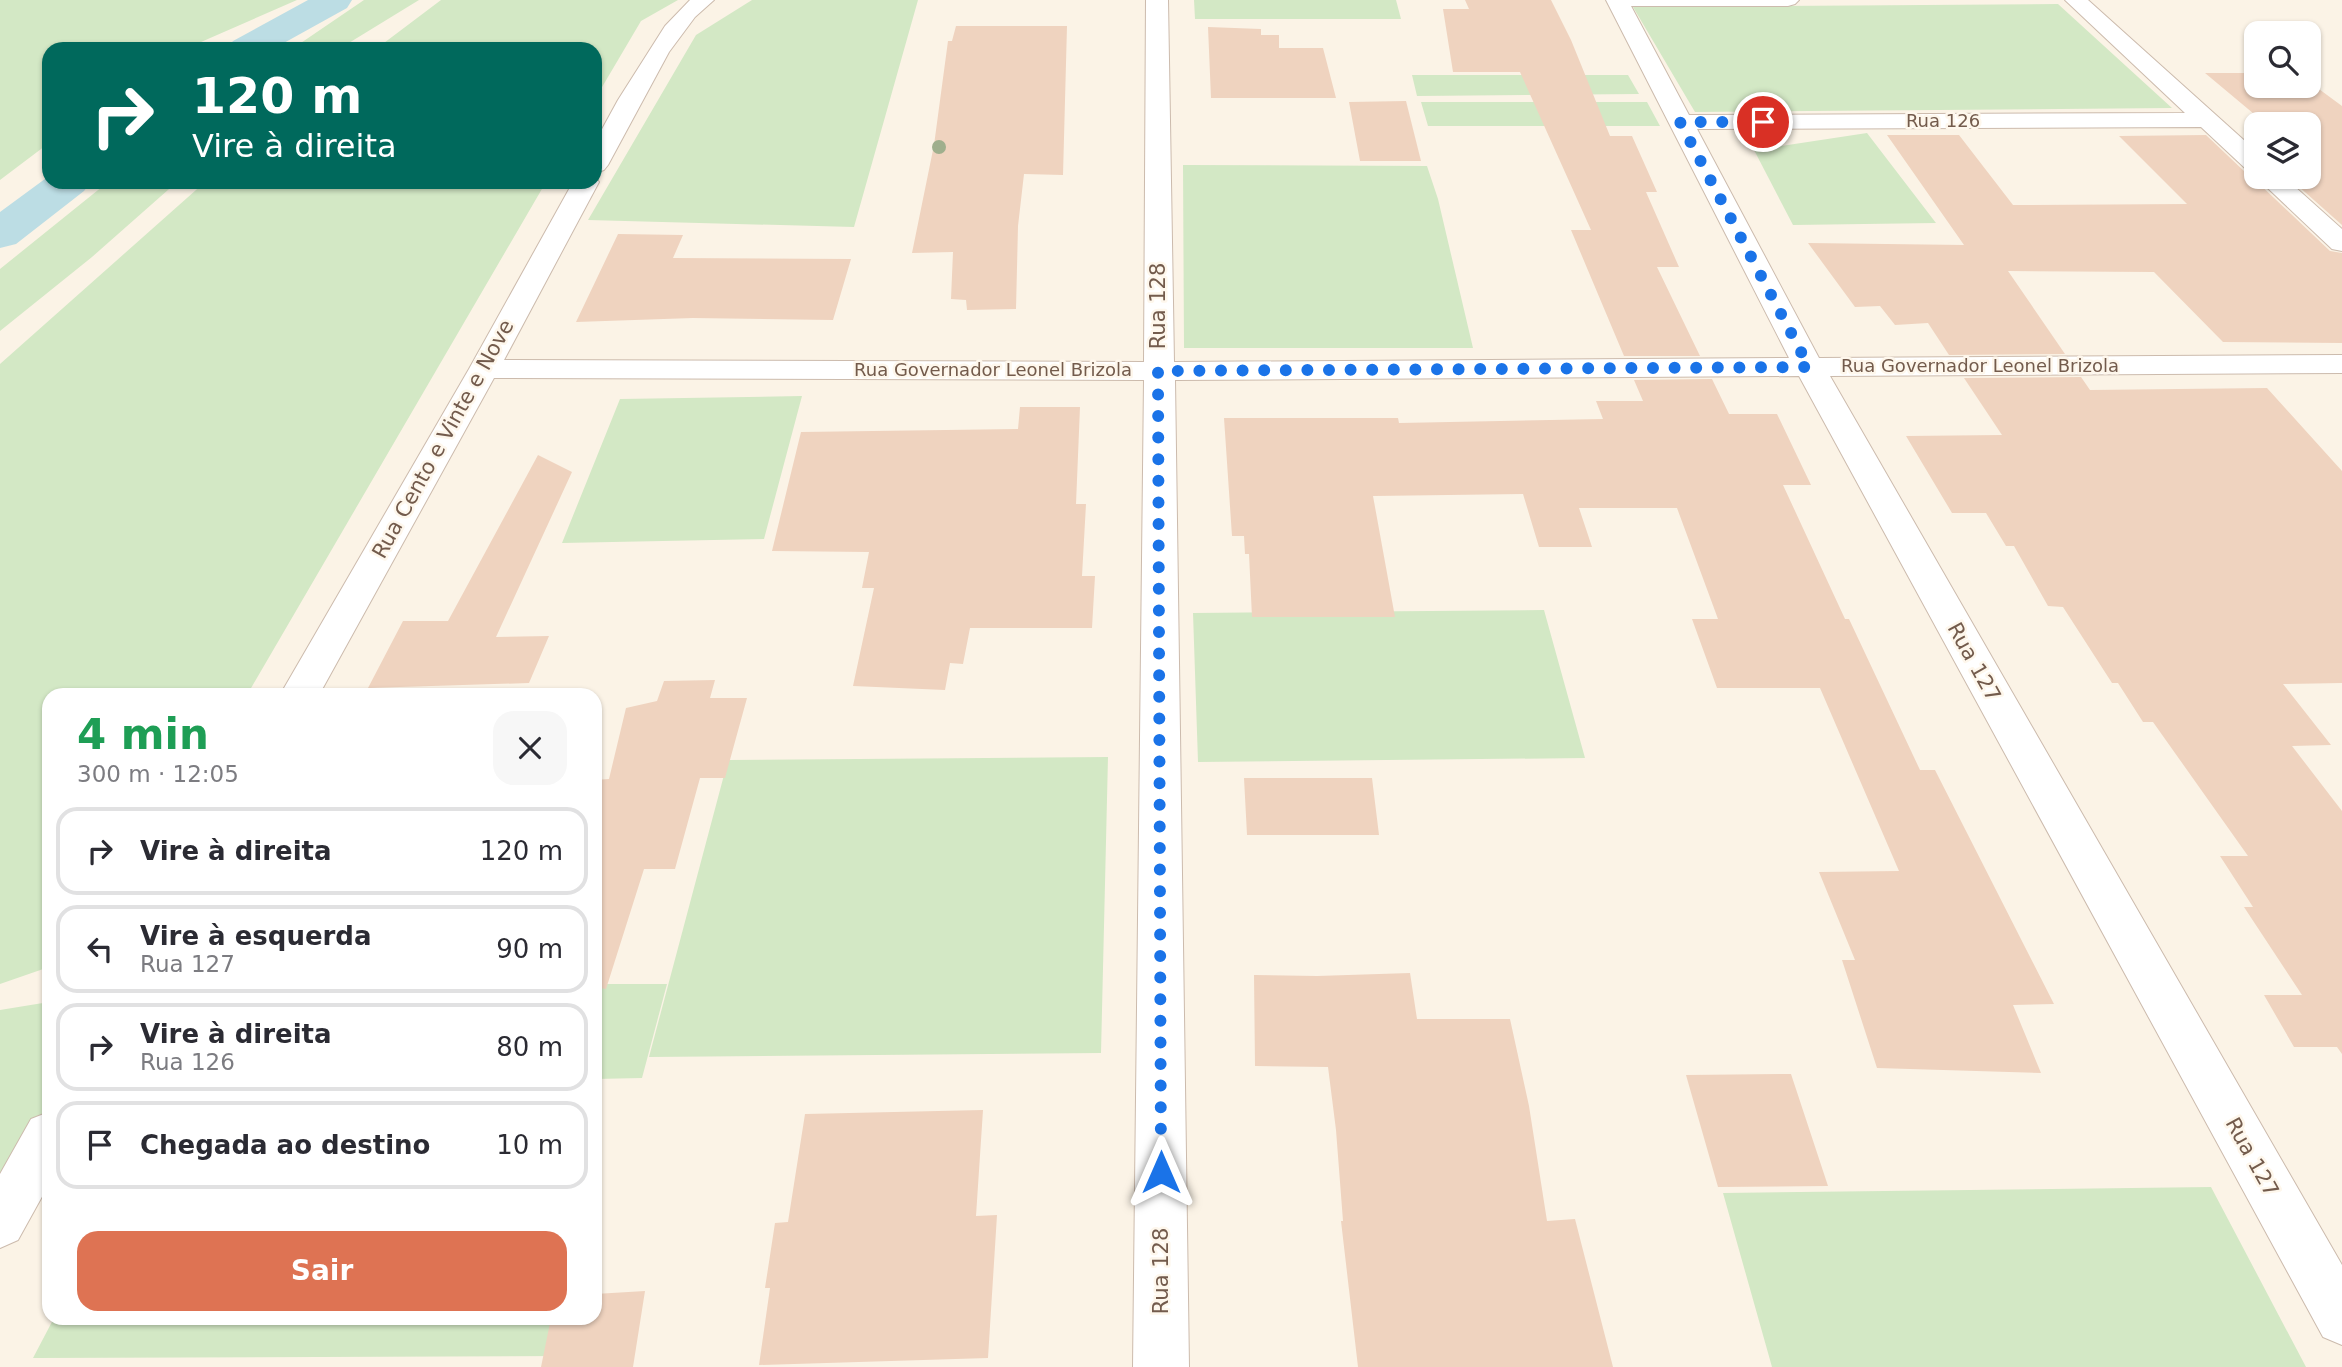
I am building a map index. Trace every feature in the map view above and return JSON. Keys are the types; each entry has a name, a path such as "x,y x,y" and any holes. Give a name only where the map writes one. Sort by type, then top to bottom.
{"street":[{"name":"Rua 128","path":"1157,0 1162,811 1161,1367"},
{"name":"Rua 127","path":"1788,0 1617,0 1809,367 2342,1318"},
{"path":"2076,0 2244,154"},
{"path":"602,153 663,44 697,4"},
{"name":"Rua 126","path":"1680,122 2206,120"},
{"name":"Rua Cento e Vinte e Nove","path":"303,688 484,369 582,189"},
{"path":"2282,189 2342,243"},
{"name":"Rua Governador Leonel Brizola","path":"484,369 1158,371 2342,364"},
{"path":"0,1223 42,1148"}],"green space":[{"path":"0,0 297,0 201,42 42,42 42,148 0,180"},
{"path":"364,0 419,0 350,42 302,42"},
{"path":"441,0 678,0 641,21 602,87 602,42 385,42"},
{"path":"752,0 918,0 854,227 588,220 696,35"},
{"path":"1194,0 1396,0 1401,19 1195,19"},
{"path":"2058,4 2172,108 1695,112 1633,7"},
{"path":"1412,75 1628,75 1639,94 1417,96"},
{"path":"1421,102 1647,102 1660,126 1428,126"},
{"path":"1867,133 1936,223 1793,225 1754,150"},
{"path":"1183,165 1427,166 1438,199 1473,348 1184,348"},
{"path":"99,189 169,189 92,257 0,331 0,269"},
{"path":"197,189 542,189 251,688 42,688 42,969 0,984 0,364"},
{"path":"802,396 764,539 562,543 620,399"},
{"path":"1544,610 1585,758 1198,762 1193,613"},
{"path":"1108,757 1101,1053 649,1057 728,760"},
{"path":"602,984 667,984 642,1078 602,1079"},
{"path":"42,1003 42,1123 0,1198 0,1010"},
{"path":"2211,1187 2306,1367 1772,1367 1723,1193"},
{"path":"50,1325 574,1325 566,1356 33,1358"}],"building":[{"path":"1465,0 1551,0 1571,40 1610,136 1632,136 1657,192 1646,192 1679,267 1657,267 1700,356 1624,356 1571,230 1591,230 1520,72 1453,72 1443,9 1469,9"},
{"path":"956,26 1067,26 1063,175 1024,174 1018,226 1016,309 967,310 966,300 951,299 953,252 912,253 934,145 948,41 952,41"},
{"path":"1208,27 1261,29 1261,35 1279,35 1279,48 1323,48 1336,98 1211,98"},
{"path":"2205,73 2244,73 2244,98 2321,98 2321,91 2342,106 2342,225 2302,189 2321,189 2321,112 2252,112"},
{"path":"1406,101 1421,161 1360,161 1349,102"},
{"path":"1887,135 1959,135 2013,205 2187,204 2119,136 2206,135 2244,171 2244,189 2265,189 2330,251 2342,253 2342,343 2223,342 2154,272 2008,271 2065,354 1949,355 1928,323 1895,325 1880,306 1855,307 1808,243 1964,245"},
{"path":"618,234 683,235 673,258 851,259 833,320 693,318 576,322"},
{"path":"2081,377 2090,390 2267,388 2342,471 2342,683 2283,684 2331,745 2292,746 2342,811 2342,1054 2337,1047 2294,1047 2264,995 2302,995 2244,907 2253,907 2220,856 2248,856 2153,722 2143,722 2118,683 2112,683 2063,607 2048,606 2014,546 2006,546 1986,513 1952,513 1906,436 2002,435 1964,378"},
{"path":"1712,379 1729,414 1777,414 1811,485 1783,485 1845,619 1849,619 1920,770 1935,770 2054,1004 2013,1005 2041,1073 1877,1068 1842,960 1855,960 1819,872 1899,871 1820,688 1717,688 1692,619 1718,619 1677,508 1579,508 1592,547 1539,547 1523,494 1373,496 1395,617 1252,617 1249,554 1245,554 1244,536 1232,536 1224,418 1398,418 1399,423 1603,419 1596,401 1643,401 1634,380"},
{"path":"1020,407 1080,407 1076,504 1086,504 1082,576 1095,576 1092,628 970,628 963,664 950,663 945,690 853,686 874,588 862,588 869,552 772,551 801,432 1018,429"},
{"path":"538,455 572,472 496,637 549,636 529,683 368,688 403,621 448,621"},
{"path":"715,680 710,698 747,698 725,778 700,778 675,869 644,869 606,989 602,988 602,780 609,779 626,708 657,701 664,681"},
{"path":"1244,778 1372,778 1379,835 1247,835"},
{"path":"1410,973 1417,1019 1510,1019 1529,1106 1547,1221 1575,1219 1613,1367 1358,1367 1341,1221 1336,1130 1328,1067 1255,1066 1254,975"},
{"path":"1791,1074 1828,1186 1718,1187 1686,1075"},
{"path":"983,1110 976,1216 997,1215 988,1358 759,1365 770,1288 765,1288 775,1223 788,1222 805,1114"},
{"path":"645,1291 633,1367 541,1367 550,1325 602,1325 602,1294"}],"waterway":[{"path":"259,42 334,0"},
{"path":"0,234 60,189"}],"route":[{"path":"1161,1172 1162,811 1158,371 1809,367 1680,122 1763,122"}]}
